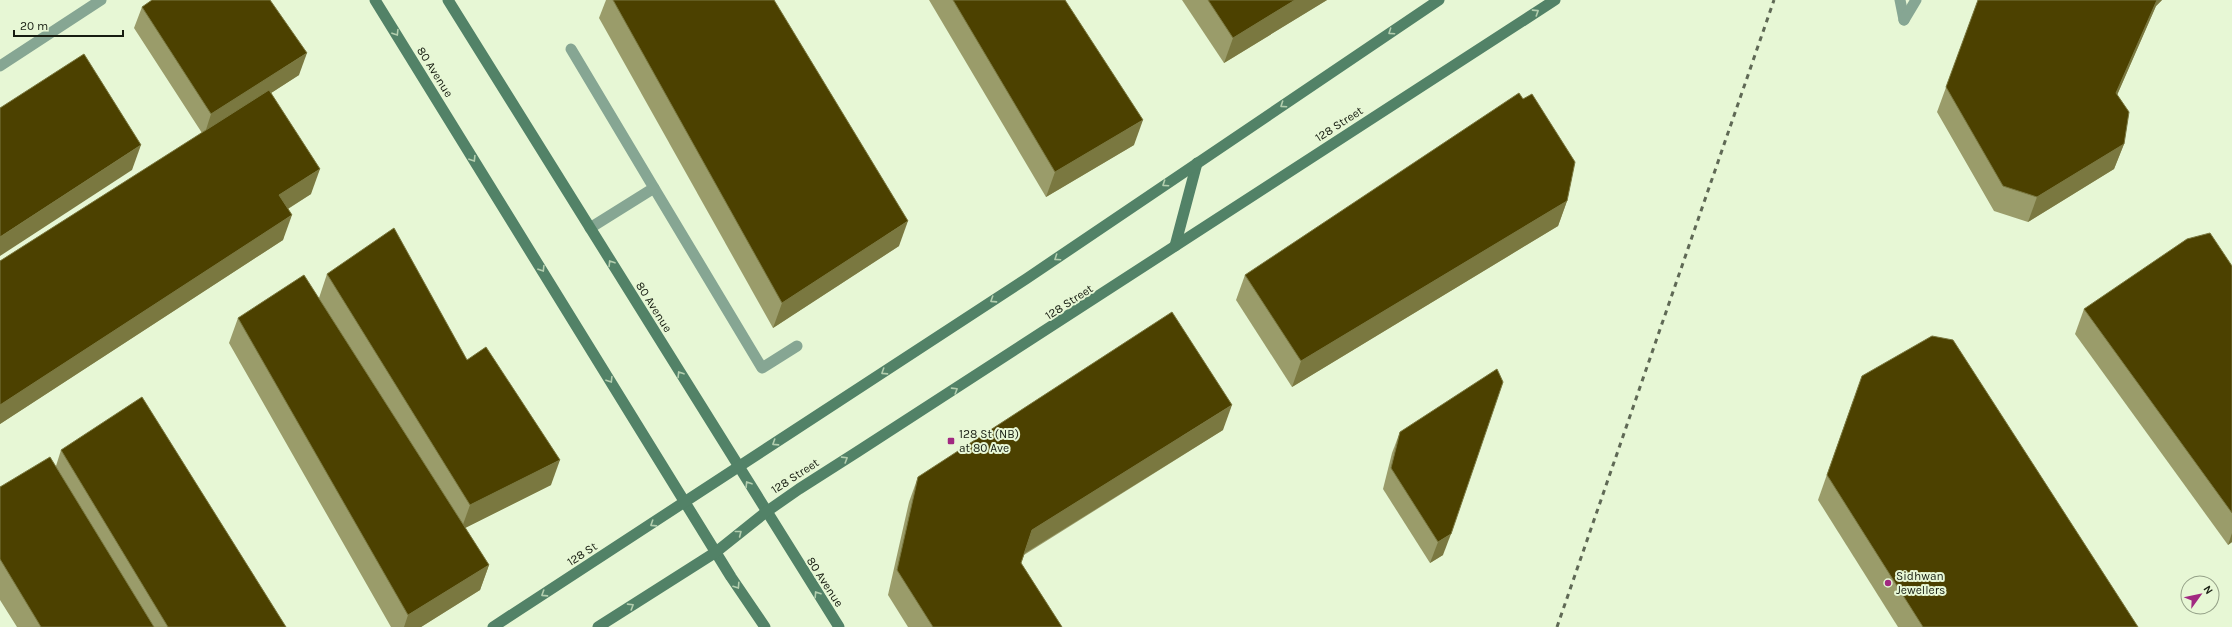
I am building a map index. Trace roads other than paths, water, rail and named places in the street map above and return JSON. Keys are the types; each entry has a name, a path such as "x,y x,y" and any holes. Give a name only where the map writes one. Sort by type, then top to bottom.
{"main road":[{"name":"80 Avenue","path":"375,0 716,552 764,627"},
{"name":"80 Avenue","path":"448,0 839,627"},
{"path":"686,502 1026,279 1197,162 1439,0"},
{"name":"128 Street","path":"598,627 716,552 766,512 1099,298 1175,246 1555,0"},
{"path":"1175,246 1197,162"},
{"name":"128 St","path":"493,627 686,502"}],"lane":[{"path":"0,66 101,0"},
{"path":"1900,0 1904,20 1916,0"},
{"path":"571,49 762,368 797,346"},
{"path":"590,228 654,188"}],"railway":[{"path":"1557,627 1774,0"}],"place":[{"name":"128 St (NB) at 80 Ave","path":"951,441"},
{"name":"Sidhwan Jewellers","path":"1888,583"}]}
